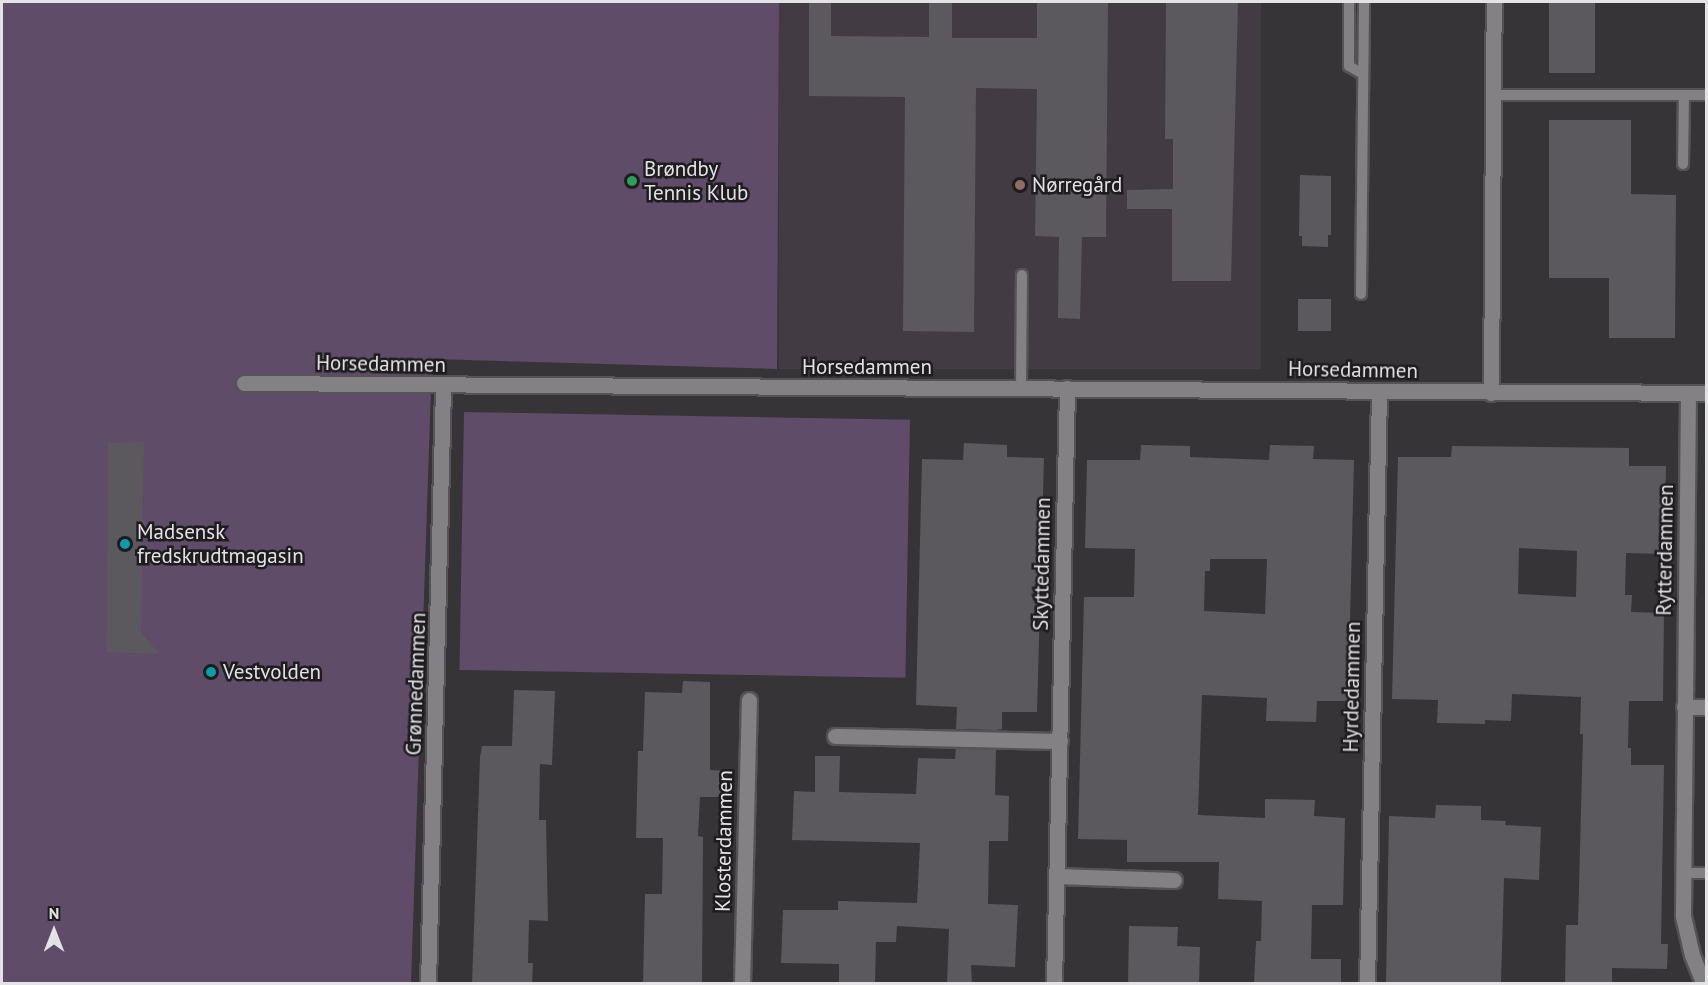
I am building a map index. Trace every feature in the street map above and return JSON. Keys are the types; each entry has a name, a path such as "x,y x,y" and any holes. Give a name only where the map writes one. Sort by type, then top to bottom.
{"street":[{"path":"1491,393 1494,2"},
{"name":"Horsedammen","path":"244,383 1707,393"},
{"name":"Grønnedammen","path":"428,984 443,386"},
{"name":"Skyttedammen","path":"1054,984 1067,388"},
{"name":"Hyrdedammen","path":"1367,984 1379,391"},
{"name":"Rytterdammen","path":"1688,393 1683,916 1692,955 1704,984"},
{"name":"Klosterdammen","path":"742,984 748,700"},
{"path":"1684,707 1707,707"},
{"path":"835,736 1060,741"},
{"path":"1057,876 1174,880"}],"lane":[{"path":"1349,2 1349,66 1363,74"},
{"path":"1361,294 1364,2"},
{"path":"1493,95 1707,95"},
{"path":"1683,164 1684,95"},
{"path":"1021,387 1022,275"},
{"path":"1683,873 1707,873"}],"shaded area":[{"name":"Vestvolden","path":"2,2 779,2 777,369 432,359 411,983 2,984"},
{"name":"Nørregård","path":"779,2 1261,2 1261,369 779,369"},
{"path":"464,412 910,420 905,678 459,670"}],"building":[{"path":"809,2 831,2 831,36 929,37 929,2 952,2 952,38 1037,38 1037,2 1108,2 1106,237 1082,237 1080,319 1058,318 1059,237 1035,236 1037,89 976,88 974,332 903,331 905,97 809,96"},
{"path":"1166,2 1238,2 1231,281 1172,281 1172,209 1127,209 1127,190 1173,189 1173,139 1165,139"},
{"path":"1549,2 1595,2 1595,73 1549,73"},
{"path":"1549,120 1631,120 1631,194 1676,195 1675,338 1609,338 1609,278 1549,278"},
{"path":"1300,175 1331,176 1331,235 1328,235 1328,247 1302,246 1302,236 1299,236"},
{"path":"1298,299 1331,299 1331,331 1298,331"},
{"name":"Madsensk fredskrudtmagasin","path":"144,442 141,633 160,654 107,652 108,443"},
{"path":"964,443 1007,445 1007,457 1044,458 1037,712 1002,712 1002,729 996,730 956,729 957,707 916,705 922,459 963,460"},
{"path":"1141,445 1190,446 1190,457 1269,460 1270,445 1314,446 1313,459 1354,460 1348,701 1317,701 1316,722 1266,721 1267,698 1202,695 1198,815 1265,818 1265,799 1315,800 1314,816 1345,818 1343,905 1312,905 1311,959 1341,959 1341,984 1254,984 1256,941 1261,941 1262,901 1218,899 1219,862 1127,862 1127,840 1078,839 1084,597 1134,597 1135,549 1085,548 1087,460 1140,460","holes":["1210,559 1267,559 1265,614 1204,611 1205,571 1210,571"]},
{"path":"1452,446 1629,448 1629,466 1666,466 1664,554 1626,553 1625,595 1632,595 1631,612 1664,613 1663,701 1629,701 1628,748 1631,748 1631,765 1664,765 1661,944 1668,944 1667,969 1612,968 1612,984 1565,984 1566,925 1578,925 1583,734 1580,734 1581,697 1512,694 1511,721 1485,720 1485,724 1437,723 1438,700 1392,699 1398,457 1451,457","holes":["1519,548 1577,551 1576,597 1518,594"]},
{"path":"683,681 710,682 710,770 727,771 726,797 700,797 698,836 703,837 702,984 643,984 645,894 662,894 663,838 636,838 638,751 643,751 645,692 682,693"},
{"path":"514,690 555,691 552,765 540,764 539,820 546,820 548,921 529,920 528,963 533,963 532,984 472,984 480,757 482,746 512,746"},
{"path":"956,748 996,749 995,795 1009,796 1008,841 989,841 988,904 1018,905 1015,967 971,965 972,984 947,984 949,929 897,926 896,942 876,942 875,984 839,984 839,964 781,963 783,910 838,910 838,901 917,903 920,843 792,840 794,791 815,792 815,756 840,756 839,792 916,794 918,758 955,759"},
{"path":"1436,805 1481,806 1481,820 1506,821 1505,825 1541,827 1539,880 1504,878 1501,982 1386,984 1389,816 1435,818"},
{"path":"1129,926 1178,927 1177,946 1200,947 1199,984 1128,984"}],"place":[{"name":"Brøndby Tennis Klub","path":"632,181"},
{"name":"Nørregård","path":"1020,185"},
{"name":"Madsensk fredskrudtmagasin","path":"125,544"},
{"name":"Vestvolden","path":"211,672"}]}
